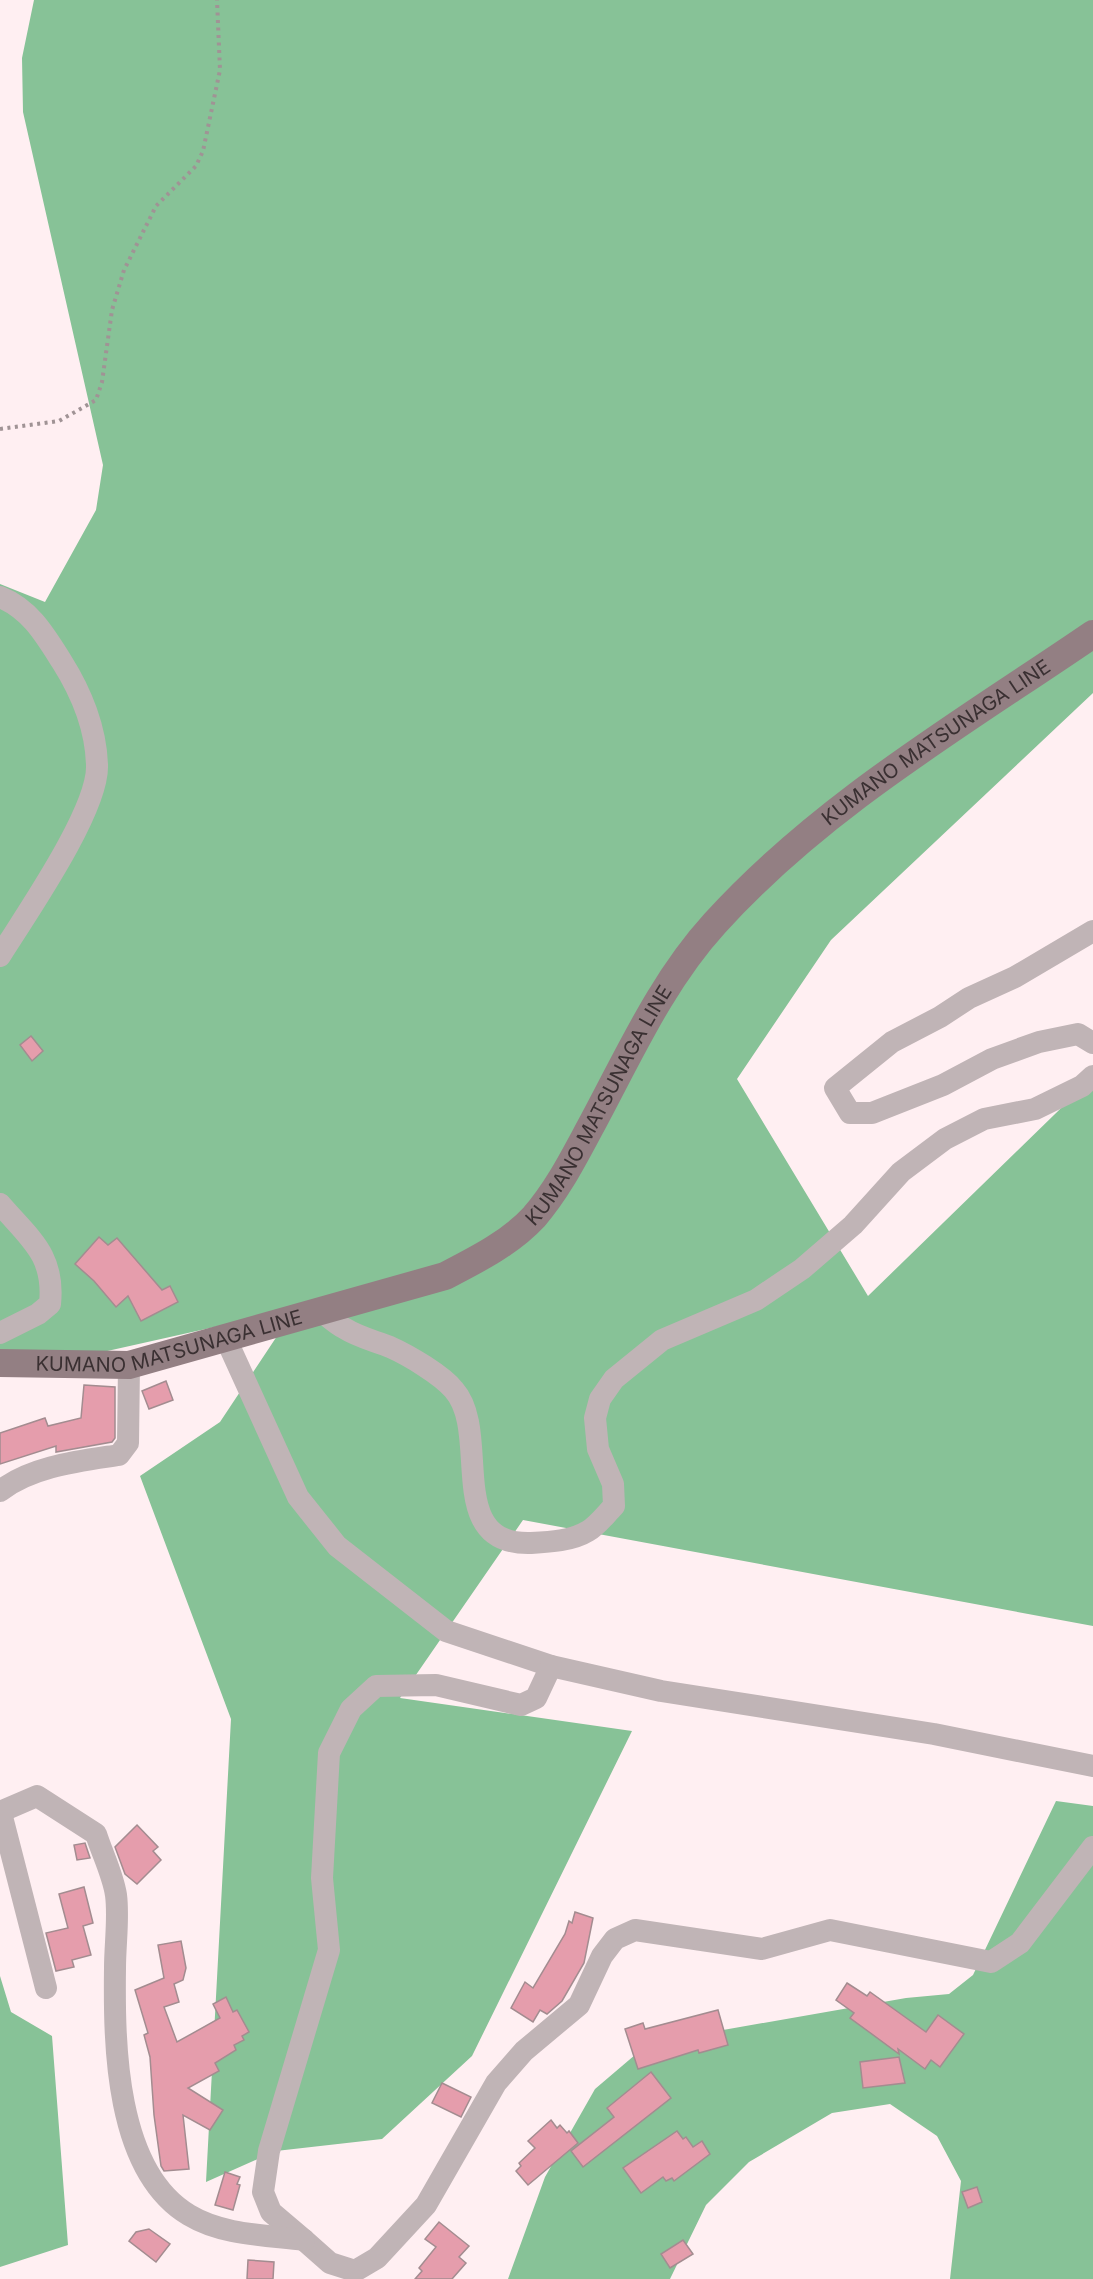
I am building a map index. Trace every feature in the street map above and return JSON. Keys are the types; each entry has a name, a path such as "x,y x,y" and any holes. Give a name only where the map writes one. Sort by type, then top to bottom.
{"main road":[{"name":"KUMANO MATSUNAGA LINE","path":"0,1363 129,1365 445,1276 491,1252 532,1219 560,1185 669,979 714,924 760,876 823,822 1093,634"}],"street":[{"path":"0,597 26,611 74,680 90,724 97,767 89,800 65,852 0,956"},
{"path":"1093,931 1015,977 969,998 892,1042 835,1088 850,1113 872,1113 943,1085 992,1059 1039,1042 1078,1034 1093,1043"},
{"path":"322,1312 344,1329 394,1349 454,1389 463,1403 469,1431 477,1507 485,1523 499,1538 515,1543 555,1542 588,1532 614,1506 613,1484 598,1449 595,1418 600,1399 614,1379 662,1340 756,1300 802,1269 853,1226 901,1172 945,1139 984,1119 1035,1109 1083,1086 1093,1076"},
{"path":"0,1204 48,1263 52,1286 50,1304 38,1314 0,1333"},
{"path":"226,1339 298,1497 336,1546 446,1631 551,1666 661,1691 934,1734 1093,1766"},
{"path":"0,1491 8,1485 58,1465 119,1455 128,1443 129,1365"},
{"path":"551,1666 536,1698 521,1705 436,1685 376,1686 351,1709 329,1753 322,1878 329,1950 269,2151 263,2192 272,2212 330,2263 355,2271 377,2258 426,2205 496,2083 524,2051 579,2005 602,1956 615,1939 635,1930 762,1948 830,1930 991,1962 1020,1943 1093,1847"},
{"path":"46,1988 1,1812 36,1796 96,1834 116,1895 115,1975 119,2064 132,2140 143,2166 172,2204 191,2216 231,2231 304,2240"}],"path":[{"path":"0,429 58,421 96,400 102,382 112,310 124,270 156,206 196,166 203,151 220,70 217,0"}],"green space":[{"path":"34,0 1093,0 1093,693 831,940 737,1079 868,1296 1093,1077 1093,1626 523,1520 400,1698 632,1731 472,2056 382,2139 276,2151 206,2182 231,1719 140,1476 220,1422 295,1309 76,1358 0,1356 0,584 45,602 96,510 103,465 23,112 22,58"},
{"path":"1056,1801 1093,1806 1093,2279 950,2279 961,2181 937,2136 890,2104 832,2113 749,2162 706,2205 670,2279 508,2279 545,2177 595,2089 649,2043 906,1998 949,1994 973,1975"},
{"path":"0,1976 11,2012 52,2036 68,2245 0,2267"}],"building":[{"path":"31,1036 43,1051 32,1061 20,1045"},
{"path":"99,1237 108,1245 117,1238 162,1290 170,1286 178,1302 141,1321 128,1296 116,1307 94,1281 75,1264"},
{"path":"166,1381 173,1400 149,1409 142,1391"},
{"path":"84,1385 115,1387 115,1438 112,1442 56,1452 56,1446 0,1464 0,1433 45,1418 48,1426 81,1418"},
{"path":"137,1825 158,1847 153,1851 161,1860 137,1884 125,1874 115,1847"},
{"path":"85,1843 90,1858 77,1860 74,1845"},
{"path":"84,1887 93,1923 83,1926 91,1955 72,1960 74,1967 56,1971 46,1933 68,1928 59,1894"},
{"path":"575,1912 593,1918 584,1963 562,2001 547,2014 540,2010 533,2022 511,2008 525,1982 533,1988 565,1934 569,1921 572,1923"},
{"path":"181,1941 186,1968 183,1980 174,1984 179,2002 164,2007 177,2042 220,2018 213,2004 226,1997 233,2012 237,2010 249,2032 242,2036 244,2040 234,2045 236,2050 215,2063 219,2071 188,2088 223,2110 210,2130 183,2115 189,2169 164,2171 161,2166 154,2115 150,2057 144,2035 148,2033 135,1990 164,1978 158,1945"},
{"path":"847,1983 867,1996 870,1992 926,2032 938,2015 964,2034 940,2067 931,2060 925,2069 898,2049 899,2054 850,2018 854,2013 836,2000"},
{"path":"718,2010 728,2045 699,2053 698,2050 638,2069 625,2029 643,2023 645,2029"},
{"path":"899,2057 905,2083 863,2088 860,2062"},
{"path":"651,2072 671,2098 583,2167 571,2151 614,2117 607,2108"},
{"path":"442,2083 471,2097 461,2117 432,2103"},
{"path":"551,2120 557,2128 560,2125 567,2133 569,2131 578,2143 528,2185 516,2171 521,2166 519,2163 535,2148 528,2141"},
{"path":"677,2131 683,2139 686,2137 693,2147 702,2141 710,2154 674,2181 672,2178 666,2181 663,2177 641,2193 623,2168"},
{"path":"225,2172 240,2177 233,2210 215,2205"},
{"path":"977,2187 982,2202 968,2208 962,2192"},
{"path":"439,2222 469,2246 459,2257 466,2263 452,2279 415,2279 422,2271 419,2268 436,2247 425,2239"},
{"path":"149,2229 170,2244 156,2262 129,2241 136,2232"},
{"path":"683,2240 693,2254 670,2268 661,2254"},
{"path":"248,2260 274,2262 273,2279 247,2279"}]}
